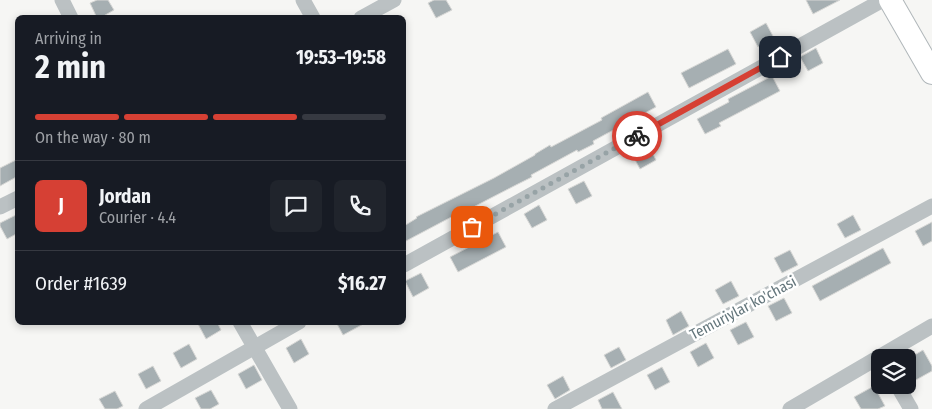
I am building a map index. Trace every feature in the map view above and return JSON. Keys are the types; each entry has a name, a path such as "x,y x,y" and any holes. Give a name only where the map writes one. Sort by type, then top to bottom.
{"street":[{"path":"62,0 70,15"},
{"path":"304,0 312,15"},
{"path":"366,15 394,0"},
{"path":"406,264 883,0"},
{"path":"890,0 932,73"},
{"path":"0,207 15,200"},
{"name":"Temuriylar ko'chasi","path":"555,409 932,206"},
{"path":"242,325 290,409"},
{"path":"146,409 294,325"},
{"path":"894,349 932,326"},
{"path":"790,409 871,363"},
{"path":"902,394 911,409"}],"building":[{"path":"97,0 108,0 114,10 105,15 96,15 90,3"},
{"path":"434,0 446,0 452,10 436,18 428,3"},
{"path":"806,0 840,0 813,14"},
{"path":"766,23 774,38 758,47 750,32"},
{"path":"816,48 823,63 808,71 800,57"},
{"path":"728,49 736,64 689,88 681,73"},
{"path":"772,76 780,91 719,123 721,126 705,134 697,119 729,102 728,99"},
{"path":"648,92 656,107 593,141 594,144 578,152 577,150 531,175 532,177 406,241 406,225 416,217 494,178 550,145 551,147 602,120 601,118"},
{"path":"648,145 656,160 640,169 632,154"},
{"path":"15,160 15,178 0,186 0,168"},
{"path":"584,181 592,196 576,204 568,189"},
{"path":"539,205 547,220 532,228 524,214"},
{"path":"853,215 861,230 845,238 837,224"},
{"path":"15,216 15,235 7,239 0,223"},
{"path":"932,222 932,241 923,246 915,231"},
{"path":"498,232 506,247 458,272 450,257"},
{"path":"883,248 891,263 820,301 812,286"},
{"path":"790,250 798,265 782,273 774,258"},
{"path":"421,273 429,288 413,297 406,280"},
{"path":"731,281 739,296 723,304 715,290"},
{"path":"784,298 792,313 776,321 768,306"},
{"path":"681,311 689,326 673,335 666,320"},
{"path":"746,322 754,337 738,345 730,330"},
{"path":"199,325 218,325 221,330 206,339"},
{"path":"338,325 361,325 343,335"},
{"path":"301,339 309,354 294,363 286,348"},
{"path":"706,343 714,358 698,367 690,352"},
{"path":"189,344 197,359 181,368 173,353"},
{"path":"619,347 626,360 611,368 604,355"},
{"path":"923,350 932,366 932,371 916,380 916,354"},
{"path":"254,365 262,380 246,389 238,374"},
{"path":"153,366 161,381 146,389 138,374"},
{"path":"662,367 670,382 655,390 647,375"},
{"path":"563,376 570,390 555,399 547,385"},
{"path":"871,388 871,394 878,394 885,406 878,409 861,409 854,397"},
{"path":"211,390 219,404 210,409 201,409 195,398"},
{"path":"115,391 123,406 117,409 105,409 99,399"},
{"path":"613,392 622,409 602,409 598,400"}],"way so far":[{"path":"472,227 637,136"}],"route":[{"path":"637,136 780,57"}]}
